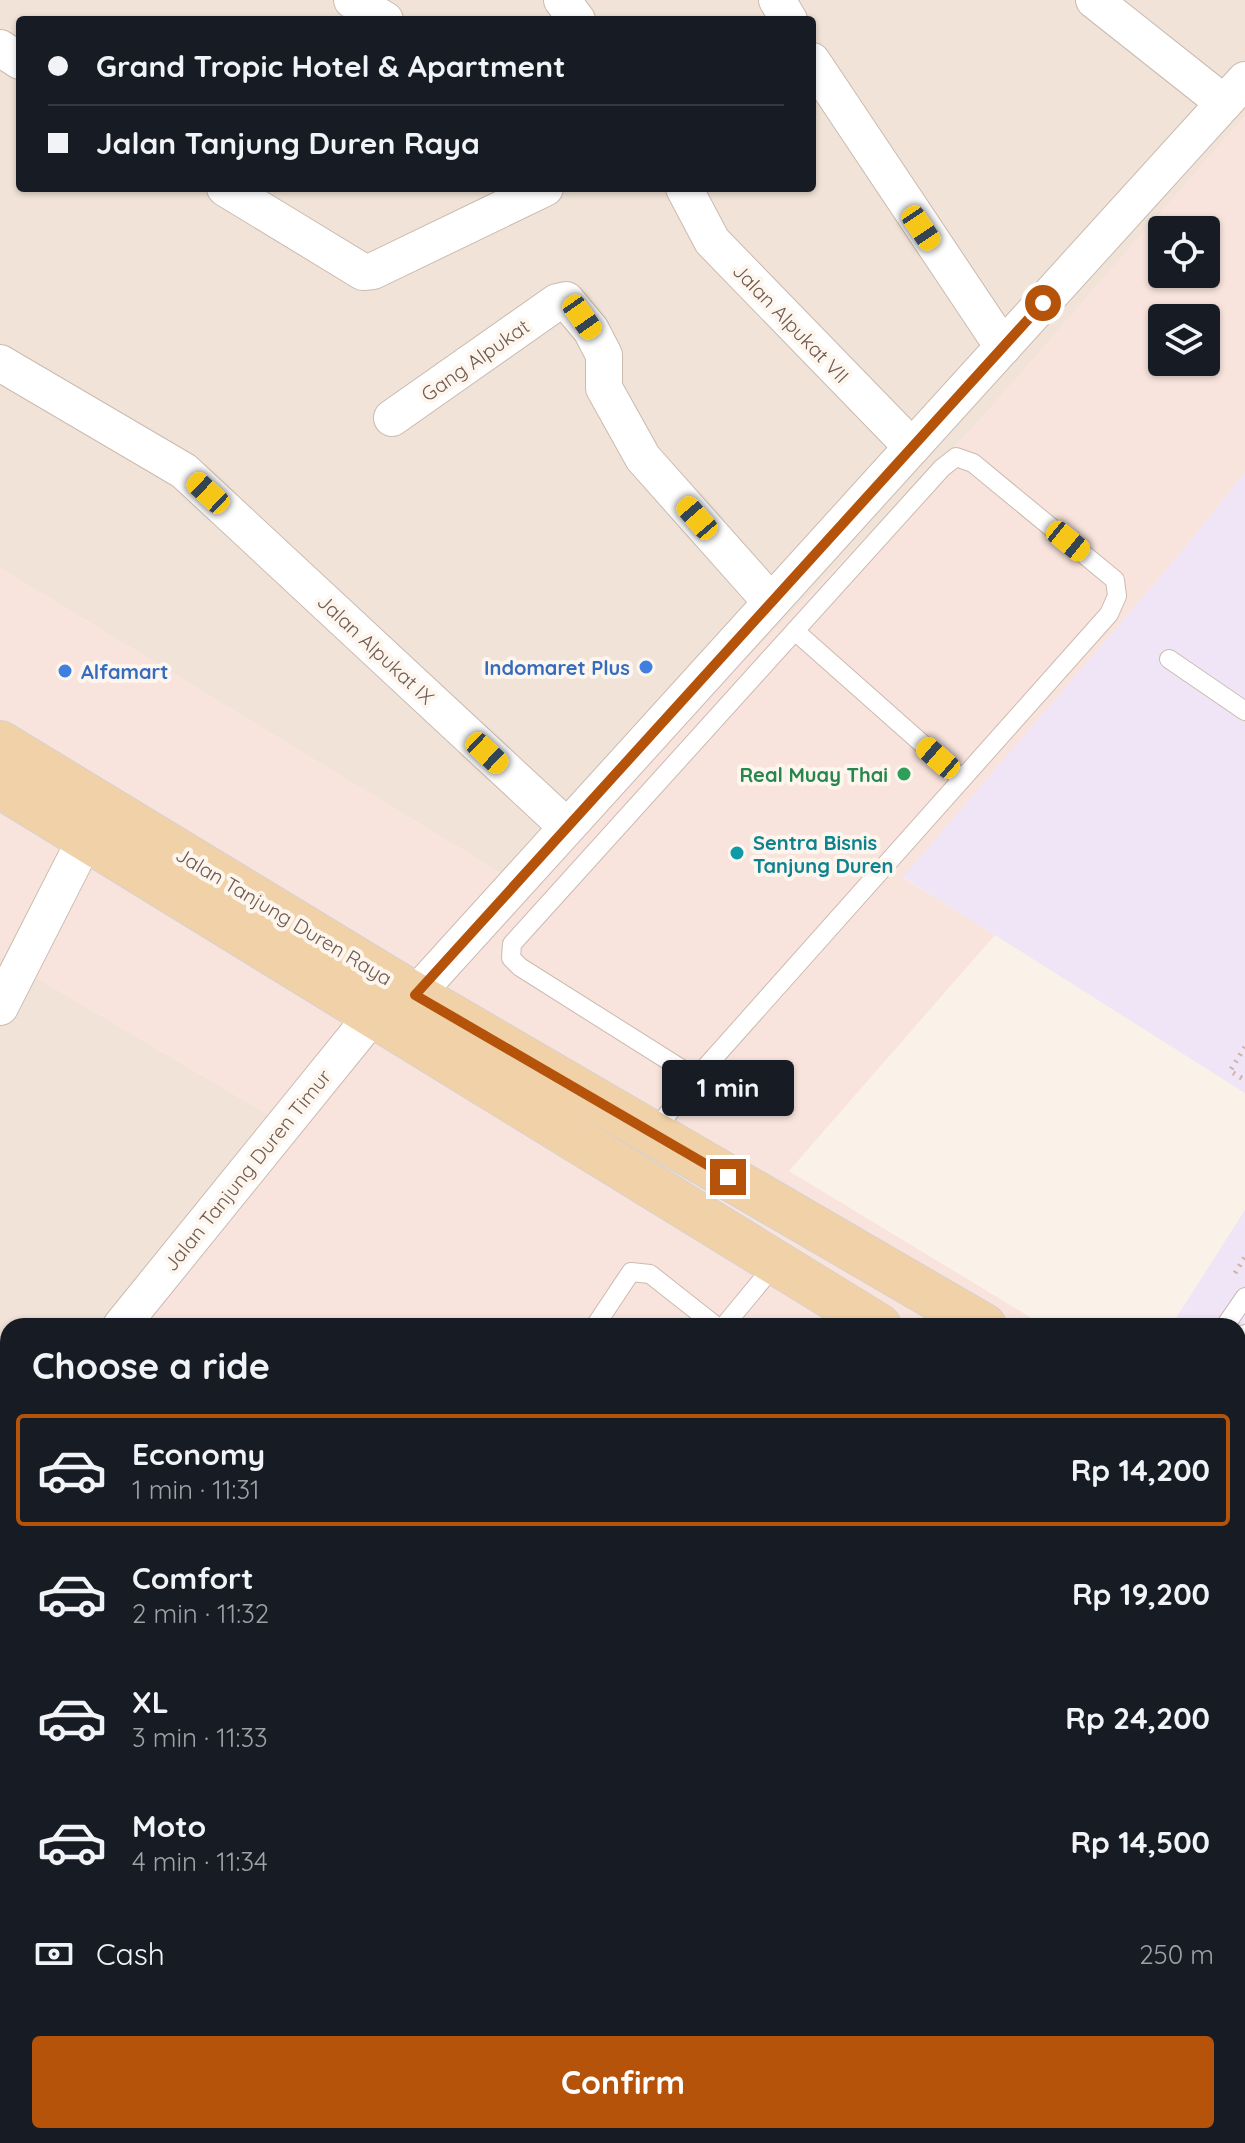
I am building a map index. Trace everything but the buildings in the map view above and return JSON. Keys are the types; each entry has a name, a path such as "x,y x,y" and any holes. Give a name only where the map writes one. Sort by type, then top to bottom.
{"main road":[{"name":"Jalan Tanjung Duren Raya","path":"0,743 415,995 652,1134 886,1312"},
{"name":"Jalan Tanjung Duren Raya","path":"0,786 776,1263 886,1312 928,1318"}],"street":[{"path":"352,0 378,16"},
{"path":"415,995 1235,91 1094,0"},
{"path":"816,67 1003,347"},
{"path":"232,192 363,272 373,271 521,193"},
{"name":"Jalan Alpukat VII","path":"686,192 712,241 912,447"},
{"name":"Gang Alpukat","path":"392,418 557,302 566,300 591,330 604,355 604,388 643,458 771,602"},
{"name":"Jalan Alpukat IX","path":"0,363 184,471 567,827"},
{"path":"0,1007 86,838"},
{"name":"Jalan Tanjung Duren Timur","path":"127,1318 373,1015"}],"lane":[{"path":"652,1134 696,1078 1109,614 1117,596 1115,580 973,463 956,457 942,468 512,944 511,958 520,967 696,1078"},
{"path":"795,631 962,779"},
{"path":"1169,659 1245,711"},
{"path":"731,1318 776,1263"},
{"path":"600,1318 631,1272 650,1274 706,1318"},
{"path":"1231,1318 1245,1297"}],"path":[{"path":"1245,1047 1230,1071 1245,1080"}],"shaded area":[{"path":"0,0 1245,0 1245,119 1160,216 1148,216 1148,229 970,431 523,887 0,568"},
{"path":"1245,115 1245,472 1178,556 904,878 995,935 789,1171 1032,1318 128,1318 276,1119 0,956 0,568 523,887 970,431 1148,226 1148,288 1220,288 1220,216 1157,216"},
{"path":"1245,472 1245,1093 903,877 1178,556"},
{"path":"0,956 276,1119 125,1318 0,1318"},
{"path":"1245,1210 1245,1318 1176,1318"}],"place":[{"name":"Indomaret Plus","path":"646,667"},
{"name":"Alfamart","path":"65,671"},
{"name":"Real Muay Thai","path":"904,774"},
{"name":"Sentra Bisnis Tanjung Duren","path":"737,853"}],"route":[{"path":"728,1177 415,995 1043,303"}]}
